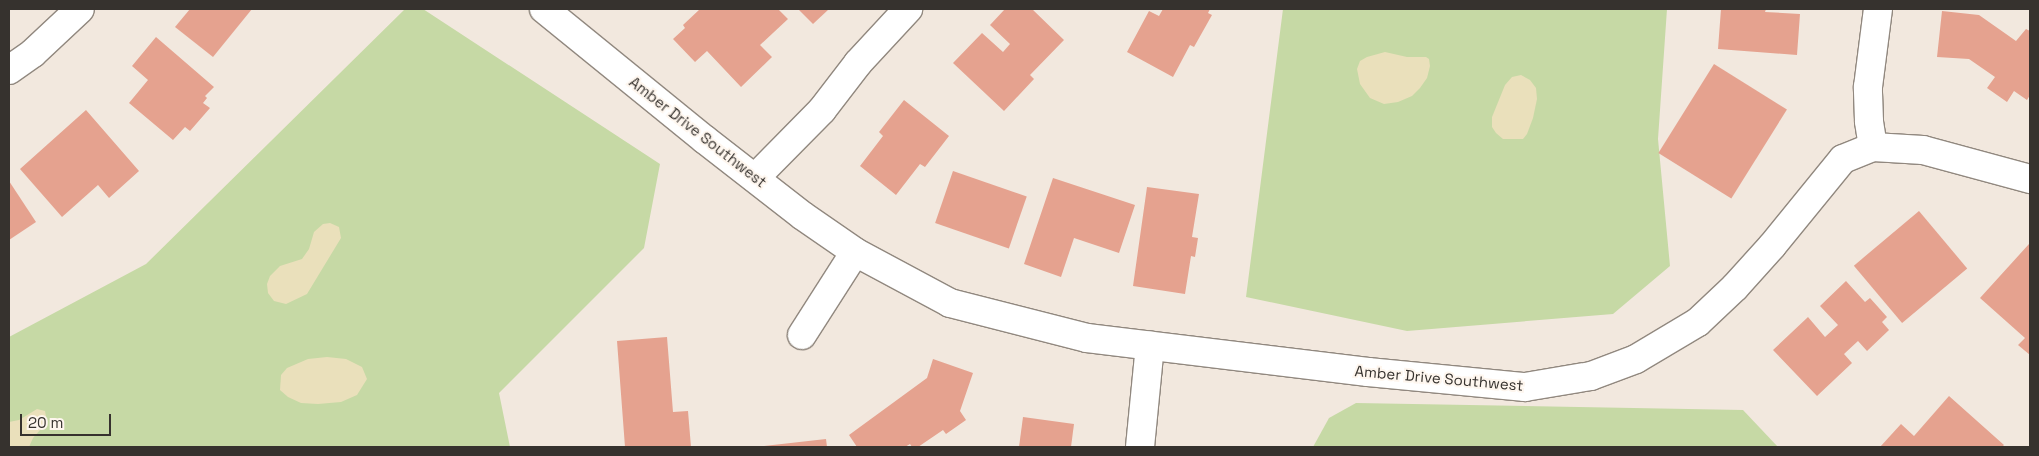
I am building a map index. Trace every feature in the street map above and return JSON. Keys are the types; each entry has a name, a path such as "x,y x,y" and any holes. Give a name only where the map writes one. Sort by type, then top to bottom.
{"street":[{"path":"9,70 33,53 80,9"},
{"name":"Amber Drive Southwest","path":"544,9 755,178 855,252 950,303 1087,338 1368,372 1526,387 1591,376 1636,358 1698,322 1735,287 1772,246 1843,159 1873,147"},
{"path":"755,178 822,110 858,63 908,9"},
{"path":"1878,9 1868,86 1869,121 1873,147 1923,150 2030,179"},
{"path":"802,335 855,252"},
{"path":"1140,447 1150,345"}],"green space":[{"path":"405,9 423,9 660,164 644,248 499,393 510,447 9,447 9,337 146,264"},
{"path":"1283,9 1667,9 1658,139 1670,266 1613,314 1407,331 1246,297"},
{"path":"1356,403 1743,410 1778,447 1313,447 1329,418"}],"sand":[{"path":"1385,52 1407,57 1426,57 1429,59 1430,66 1427,78 1412,96 1398,102 1384,104 1370,98 1360,84 1357,69 1360,61"},
{"path":"1521,75 1530,80 1536,88 1537,99 1533,118 1523,139 1503,139 1492,127 1492,117 1505,85 1512,77"},
{"path":"330,223 339,227 341,238 307,294 286,304 274,301 268,293 267,284 270,276 280,266 302,259 309,249 314,232 323,224"},
{"path":"327,357 346,359 362,367 367,379 357,395 341,402 301,403 288,397 280,390 281,375 287,368 308,359"},
{"path":"37,409 45,411 47,422 33,438 29,447 9,447 9,422 19,420"}],"building":[{"path":"190,9 252,9 213,57 175,27"},
{"path":"700,9 778,9 788,19 760,45 772,57 741,87 707,51 695,62 673,39 685,28 683,25"},
{"path":"798,9 829,9 813,24"},
{"path":"1005,9 1032,9 1064,40 1030,75 1034,79 1004,111 953,63 982,33 1003,52 1010,44 990,25"},
{"path":"1163,9 1210,9 1208,13 1212,15 1194,47 1190,45 1173,77 1127,52 1149,11 1159,16"},
{"path":"1721,9 1766,9 1765,12 1800,14 1797,55 1718,49"},
{"path":"1942,11 1979,15 2016,41 2026,29 2030,31 2030,95 2027,100 2014,91 2007,102 1987,88 1995,77 1969,59 1937,57"},
{"path":"156,37 214,87 205,96 207,98 203,103 210,108 190,131 185,127 173,140 129,103 148,80 132,66"},
{"path":"1714,64 1787,110 1731,199 1658,153"},
{"path":"904,100 949,136 925,167 920,164 896,195 860,166 883,136 879,132"},
{"path":"86,110 139,171 109,198 98,185 62,217 20,169"},
{"path":"953,171 1027,196 1009,248 935,223"},
{"path":"1053,178 1135,205 1119,253 1074,238 1061,277 1024,264"},
{"path":"9,181 36,222 9,240"},
{"path":"1147,187 1199,194 1192,237 1198,238 1195,257 1191,256 1185,294 1133,286"},
{"path":"1919,211 1967,268 1902,323 1854,266"},
{"path":"2029,244 2030,355 2018,345 2025,338 1980,298"},
{"path":"1846,281 1865,302 1870,298 1887,317 1882,322 1889,330 1867,351 1858,341 1844,354 1852,363 1817,396 1773,350 1808,317 1825,337 1838,325 1820,306"},
{"path":"667,337 673,412 688,411 691,447 625,447 617,341"},
{"path":"933,359 973,373 960,411 966,420 946,434 943,430 918,447 912,447 910,444 905,447 857,447 849,435 927,378"},
{"path":"1949,396 2004,445 2002,447 1880,447 1901,424 1914,436"},
{"path":"1023,417 1074,424 1071,447 1019,447"},
{"path":"826,439 827,447 764,447 764,446"}]}
